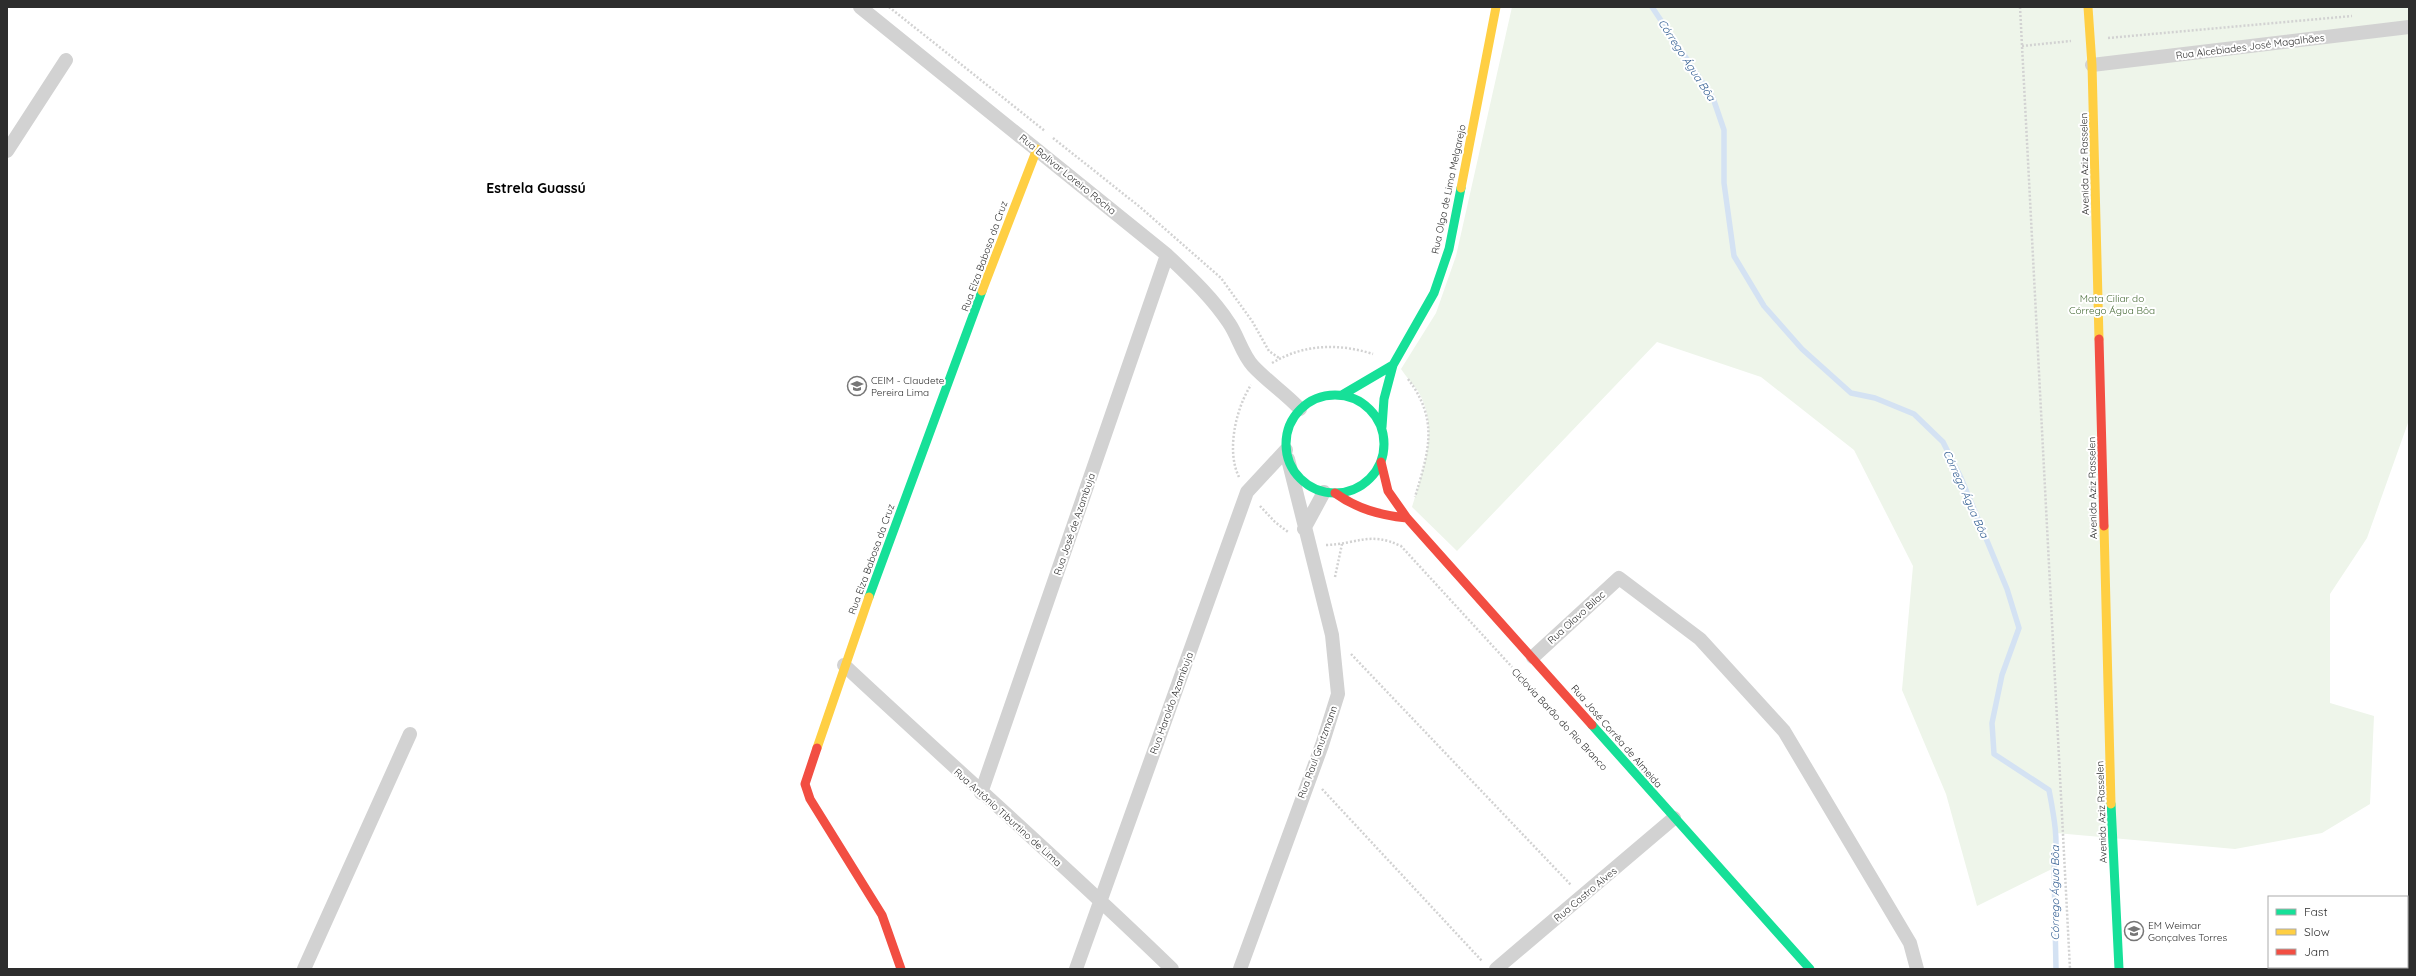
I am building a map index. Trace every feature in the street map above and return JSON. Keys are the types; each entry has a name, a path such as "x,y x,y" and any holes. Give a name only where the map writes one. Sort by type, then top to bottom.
{"street":[{"name":"Rua Bolivar Loreiro Rocha","path":"860,7 1167,255 1201,288 1229,323 1252,365 1269,383 1282,390 1300,409"},
{"name":"Rua Olga de Lima Melgarejo","path":"1382,427 1384,399 1394,363 1434,293 1449,248 1496,7"},
{"name":"Avenida Aziz Rasselen","path":"2088,7 2092,65 2110,778 2119,969"},
{"name":"Rua Alcebiades José Magalhães","path":"2092,65 2409,27"},
{"path":"7,151 66,60"},
{"name":"Rua Elza Babosa da Cruz","path":"901,969 882,915 810,799 805,784 844,665 1021,186 1037,149"},
{"name":"Rua José de Azambuja","path":"981,793 1167,255"},
{"name":"Rua Olga de Lima Melgarejo","path":"1342,395 1394,363"},
{"path":"1329,493 1349,491 1362,485 1373,475 1381,462 1384,451 1382,427 1376,415 1366,405 1355,398 1342,395 1327,395 1312,400 1300,409 1288,428 1287,455 1301,480 1362,510 1381,515 1407,518"},
{"name":"Rua Raul Gnutzmann","path":"1240,969 1309,776 1322,745 1338,694 1332,635 1306,536 1287,455"},
{"name":"Rua Haroldo Azambuja","path":"1076,969 1247,492 1287,455"},
{"name":"Rua José Corrêa de Almeida","path":"1381,462 1388,490 1407,518 1533,657 1674,818 1810,969"},
{"path":"1306,536 1329,493"},
{"name":"Rua Olavo Bilac","path":"1533,657 1619,578 1700,639 1784,731 1910,943 1917,969"},
{"name":"Rua Antônio Tiburtino de Lima","path":"844,665 981,793 1101,900 1172,969"},
{"path":"304,969 410,734"},
{"name":"Rua Castro Alves","path":"1490,966 1582,897 1674,818"}],"path":[{"path":"2020,7 2070,969"},
{"path":"2101,39 2354,16"},
{"path":"2022,46 2078,41"},
{"path":"1280,358 1311,348 1337,346 1394,363"},
{"name":"Ciclovia Barão do Rio Branco","path":"1306,536 1327,545 1342,544 1361,538 1385,539 1401,546 1513,668"},
{"path":"1332,635 1582,897"},
{"path":"1309,776 1490,966"}],"green space":[{"name":"Mata Ciliar do Córrego Água Bôa","path":"1512,7 2409,7 2409,420 2367,538 2330,594 2330,703 2374,716 2370,804 2322,833 2235,849 2056,833 2054,868 1977,906 1946,794 1902,690 1913,566 1854,450 1761,377 1657,342 1457,551 1412,507 1425,464 1429,434 1428,420 1425,405 1418,391 1401,369 1436,313 1456,256"}],"waterway":[{"name":"Córrego Água Bôa","path":"1652,7 1713,98 1724,130 1724,183 1734,256 1764,306 1802,349 1851,393 1875,398 1914,414 1943,442 1961,478 2007,589 2019,628 2002,675 1992,723 1994,754 2049,790 2056,839 2054,868 2056,969"}],"traffic: fast":[{"path":"1382,427 1384,399 1393,365 1434,293 1449,249 1461,188"},
{"path":"869,597 982,291"},
{"path":"1342,395 1393,365"},
{"path":"1335,395 1354,399 1370,409 1380,425 1384,444 1380,463 1370,479 1354,489 1335,493 1316,489 1300,479 1290,463 1286,444 1290,425 1300,409 1316,399 1335,395"},
{"path":"1592,725 1810,969"},
{"path":"2111,804 2119,969"}],"traffic: slow":[{"path":"1461,188 1496,7"},
{"path":"2088,7 2092,65 2099,339"},
{"path":"982,291 1037,149"},
{"path":"2104,526 2111,804"},
{"path":"817,748 869,597"}],"traffic: jam":[{"path":"2099,339 2104,526"},
{"path":"1381,462 1388,491 1407,518 1592,725"},
{"path":"1335,493 1343,499 1360,507 1387,515 1407,518"},
{"path":"817,748 805,784 810,799 882,915 901,969"}],"place":[{"name":"CEIM - Claudete Pereira Lima","path":"857,386"},
{"name":"EM Weimar Gonçalves Torres","path":"2134,931"}],"district":[{"name":"Estrela Guassú","path":"536,188"}]}
